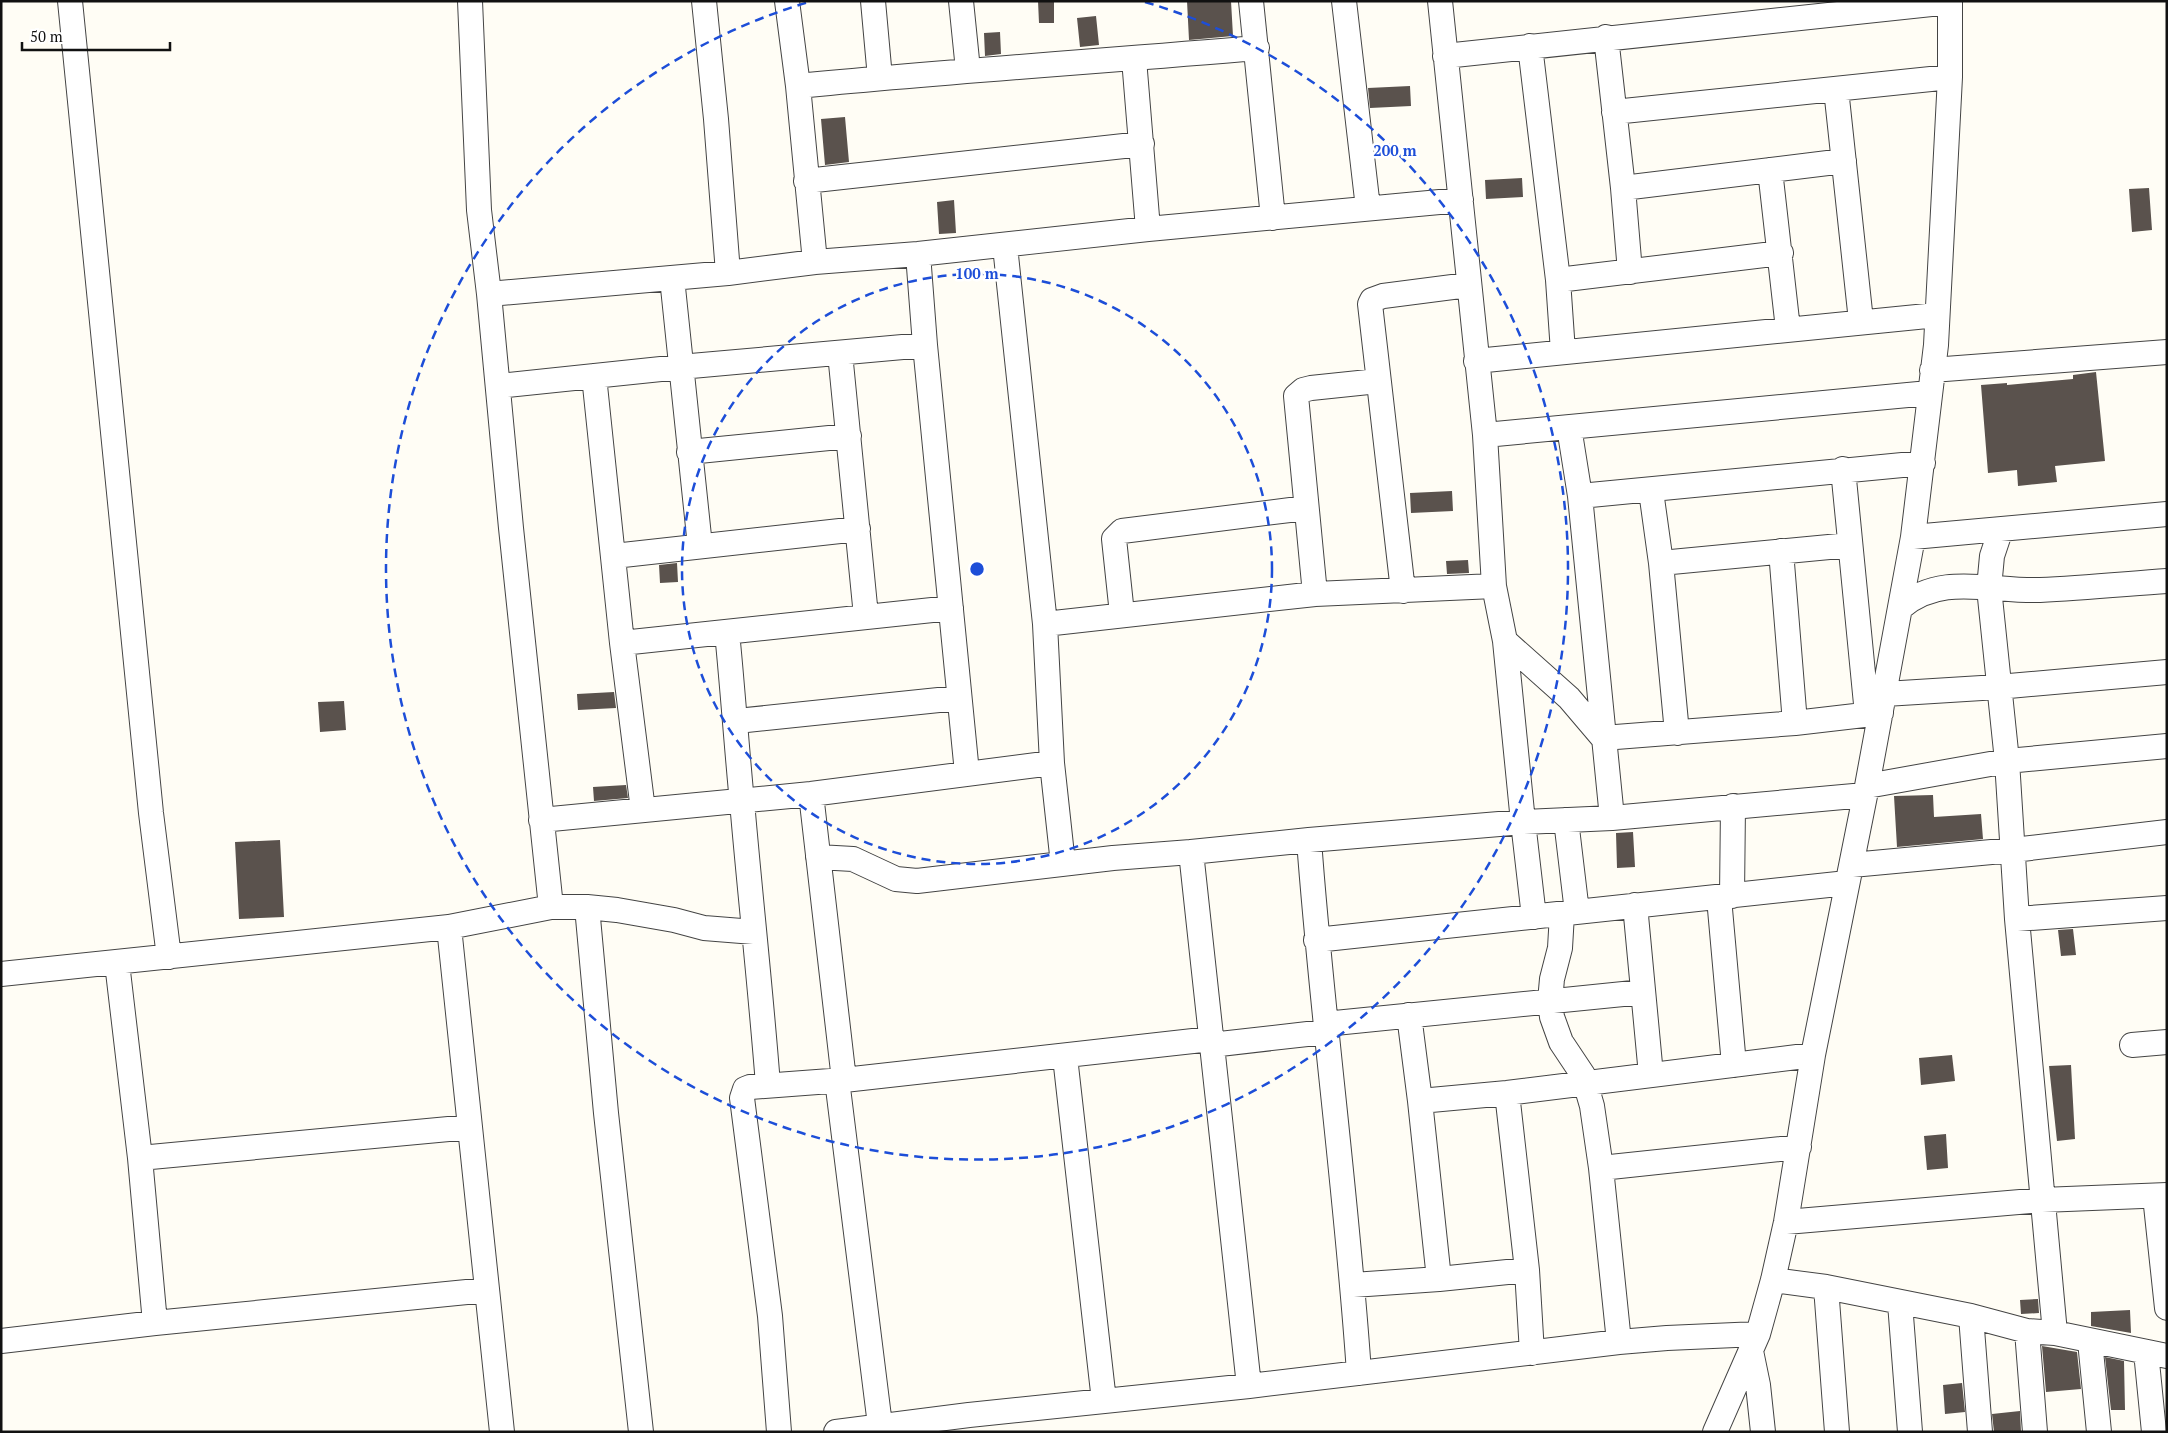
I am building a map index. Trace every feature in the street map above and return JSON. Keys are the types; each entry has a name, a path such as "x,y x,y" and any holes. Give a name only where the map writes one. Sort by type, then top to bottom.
{"street":[{"path":"70,1 146,764 169,957"},
{"path":"470,1 479,210 551,907"},
{"path":"704,1 716,119 728,272"},
{"path":"787,1 798,86 815,262"},
{"path":"873,1 880,78"},
{"path":"961,1 968,70"},
{"path":"1251,1 1273,218"},
{"path":"1344,1 1368,208"},
{"path":"1440,1 1485,435 1494,586 1505,641 1522,822 1534,917"},
{"path":"1445,56 1606,37 1786,21 1950,2 1950,77 1937,315 1923,462 1913,537 1900,608 1878,707 1866,791 1813,1055 1786,1222 1773,1280 1754,1342 1715,1432"},
{"path":"1606,37 1623,188 1630,272"},
{"path":"1530,46 1558,280 1563,352"},
{"path":"798,86 968,70 1134,59 1257,48"},
{"path":"1134,59 1148,229"},
{"path":"1614,112 1950,77"},
{"path":"1836,89 1861,321"},
{"path":"806,181 1142,144"},
{"path":"1623,188 1844,161"},
{"path":"1770,170 1781,252 1788,330"},
{"path":"489,294 672,278 815,262 1005,246 1148,229 1461,200"},
{"path":"1005,246 1044,624 1052,762 1063,864"},
{"path":"1558,280 1781,252"},
{"path":"918,254 924,345 967,773"},
{"path":"672,278 700,546"},
{"path":"1404,591 1370,310 1372,300 1383,296 1468,285"},
{"path":"1476,361 1861,321 1937,315"},
{"path":"498,386 924,345"},
{"path":"1485,435 1569,427 2167,352"},
{"path":"840,353 866,616"},
{"path":"594,376 622,644 642,810"},
{"path":"1315,594 1296,396 1303,390 1311,388 1378,381"},
{"path":"1569,427 1580,496 1612,818"},
{"path":"689,452 849,436"},
{"path":"1580,496 1651,491 1843,469 1923,462"},
{"path":"1843,469 1850,545 1878,707"},
{"path":"1651,491 1661,563 1677,733"},
{"path":"1122,614 1114,539 1122,531 1306,508"},
{"path":"1913,537 2167,514"},
{"path":"2001,529 1992,556 1989,588 2007,761 2017,919 2054,1332"},
{"path":"614,556 858,530"},
{"path":"1661,563 1850,545"},
{"path":"1780,551 1796,722"},
{"path":"1900,608 1916,596 1958,585 2039,590 2167,581"},
{"path":"1044,624 1315,594 1494,586"},
{"path":"622,644 951,608"},
{"path":"727,632 737,721 742,801 754,932 758,954 768,1085"},
{"path":"1505,641 1569,698 1603,738"},
{"path":"1603,738 1796,722 1998,687 2167,672"},
{"path":"737,721 958,698"},
{"path":"818,857 853,858 896,879 917,881 1063,864 1308,840 1522,822 1612,818 1733,806 1866,791 2007,761 2167,746"},
{"path":"541,820 811,794 1052,762"},
{"path":"811,794 840,1080 880,1425"},
{"path":"1733,806 1726,897 1734,1065"},
{"path":"1566,820 1569,913 1552,979 1550,1001 1555,1028 1561,1042 1587,1083 1601,1168 1619,1342"},
{"path":"1316,940 1726,897 1849,874 2013,850 2167,832"},
{"path":"1308,840 1316,940 1353,1285 1359,1373"},
{"path":"1191,852 1249,1386"},
{"path":"1635,906 1651,1075"},
{"path":"1,974 449,927 551,907 587,907 617,910 674,920 704,928 754,932"},
{"path":"587,907 607,1122 641,1432"},
{"path":"2017,919 2167,908"},
{"path":"449,927 502,1432"},
{"path":"117,963 140,1158 155,1323"},
{"path":"778,1432 770,1316 742,1098 745,1090 750,1087 840,1080 1211,1042 1325,1028 1409,1015 1643,992"},
{"path":"1409,1015 1439,1279"},
{"path":"2132,1045 2167,1042"},
{"path":"1420,1101 1508,1093 1813,1055"},
{"path":"1065,1057 1104,1401"},
{"path":"1508,1093 1527,1270 1532,1353"},
{"path":"140,1158 470,1127"},
{"path":"1601,1168 1799,1147"},
{"path":"1786,1222 2042,1200 2161,1196 2167,1308"},
{"path":"1353,1285 1527,1270"},
{"path":"1773,1280 1826,1288 1971,1316 2027,1331 2054,1332 2156,1354 2154,1432"},
{"path":"1826,1288 1837,1432"},
{"path":"1,1341 155,1323 487,1290"},
{"path":"1900,1303 1910,1432"},
{"path":"1971,1316 1980,1432"},
{"path":"2027,1331 2035,1432"},
{"path":"836,1432 880,1425 1249,1386 1619,1342 1667,1338 1754,1342"},
{"path":"2090,1341 2098,1432"},
{"path":"1754,1342 1763,1432"}],"building":[{"path":"1038,1 1054,1 1054,23 1039,23"},
{"path":"1187,1 1231,1 1233,36 1189,40"},
{"path":"1096,16 1099,45 1080,47 1077,18"},
{"path":"1000,32 1001,54 985,56 984,33"},
{"path":"1410,86 1411,106 1370,108 1368,88"},
{"path":"845,117 849,162 825,165 821,119"},
{"path":"1522,178 1523,197 1486,199 1485,180"},
{"path":"2149,188 2152,230 2132,232 2129,189"},
{"path":"954,200 956,233 939,234 937,202"},
{"path":"2096,372 2105,461 2055,466 2057,482 2018,486 2017,470 1988,473 1981,385 2007,383 2007,385 2073,379 2073,375"},
{"path":"1452,491 1453,511 1411,513 1410,493"},
{"path":"1468,560 1469,573 1447,574 1446,561"},
{"path":"677,563 678,582 660,583 659,565"},
{"path":"614,692 616,708 578,710 577,694"},
{"path":"344,701 346,730 320,732 318,702"},
{"path":"626,785 628,798 594,801 593,787"},
{"path":"1933,795 1934,817 1981,814 1983,839 1897,847 1894,796"},
{"path":"1633,832 1635,867 1617,868 1616,833"},
{"path":"280,840 284,917 239,919 235,842"},
{"path":"2073,929 2076,955 2061,956 2058,930"},
{"path":"1952,1055 1955,1081 1921,1085 1919,1058"},
{"path":"2071,1065 2075,1139 2057,1141 2049,1066"},
{"path":"1946,1134 1948,1168 1927,1170 1924,1136"},
{"path":"2038,1299 2039,1313 2021,1314 2020,1300"},
{"path":"2130,1310 2131,1333 2091,1326 2091,1312"},
{"path":"2042,1346 2077,1352 2081,1389 2046,1392"},
{"path":"2105,1357 2124,1361 2125,1410 2111,1410"},
{"path":"1962,1383 1965,1412 1945,1414 1943,1385"},
{"path":"2020,1411 2021,1432 1994,1432 1992,1414"}]}
